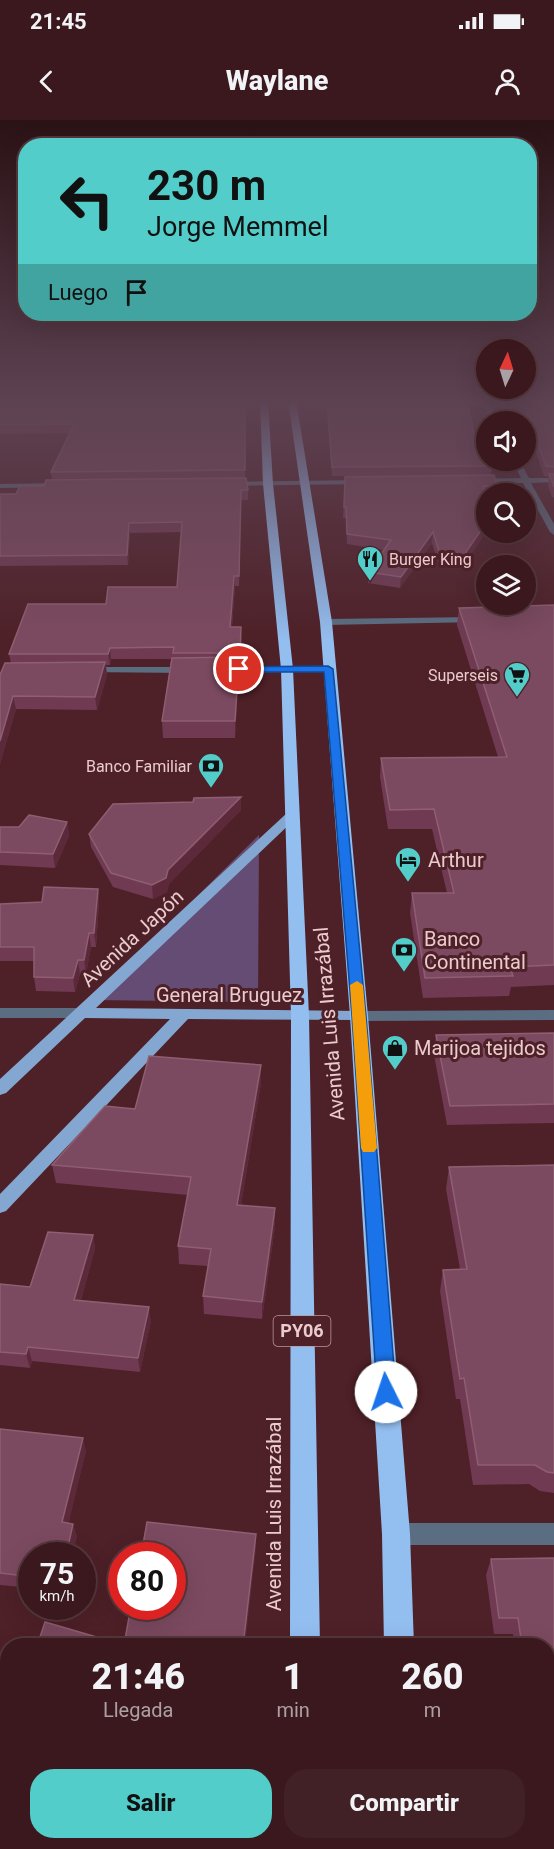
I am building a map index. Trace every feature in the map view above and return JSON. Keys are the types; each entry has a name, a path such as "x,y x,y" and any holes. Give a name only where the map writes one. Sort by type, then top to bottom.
{"highway":[{"name":"Avenida Luis Irrazábal","path":"306,483 326,622 328,669 359,1016 396,1534 399,1638"},
{"name":"Avenida Luis Irrazábal","path":"268,484 287,669 300,1016 305,1638"}],"main road":[{"name":"Avenida Japón","path":"0,1089 291,816"},
{"name":"General Bruguez","path":"83,1013 182,1016 359,1016"},
{"path":"0,1206 182,1016"}],"street":[{"path":"468,481 534,481"},
{"path":"525,481 554,532"},
{"path":"221,484 375,482"},
{"path":"0,486 70,485"},
{"path":"326,622 483,620"},
{"path":"72,670 328,669"},
{"path":"0,1013 83,1013"},
{"name":"General Bruguez","path":"359,1016 554,1015"},
{"path":"396,1534 554,1534"}],"shaded area":[{"path":"259,835 258,1002 92,1000"}],"building":[{"path":"46,481 246,481 248,490 241,490 239,576 234,576 230,627 241,627 240,653 173,653 174,647 110,648 108,654 9,654 28,604 106,604 108,587 177,587 182,522 129,523 127,555 0,556 0,494 16,494 20,486 44,486"},
{"path":"345,481 496,481 496,483 476,483 476,538 464,555 439,551 433,532 401,577 368,572 391,540 347,534 346,507 344,507"},
{"path":"554,605 554,965 510,967 513,976 425,978 412,893 454,893 434,809 390,810 381,758 507,757 459,608 476,607 476,615 536,615 536,606"},
{"path":"239,657 235,721 162,721 172,658"},
{"path":"105,662 95,697 13,696 0,741 0,675 5,663"},
{"path":"241,797 168,870 166,878 152,885 111,873 89,834 113,804 193,802 194,798"},
{"path":"29,815 67,822 53,854 0,852 0,827 19,827"},
{"path":"44,887 98,889 94,933 89,933 84,960 78,960 73,978 34,977 34,947 0,947 0,904 42,902"},
{"path":"554,1033 554,1104 450,1106 436,1035"},
{"path":"149,1056 261,1065 237,1205 275,1208 262,1302 203,1296 211,1249 178,1246 191,1177 52,1165 105,1106 135,1109"},
{"path":"554,1165 554,1473 535,1465 478,1465 464,1378 460,1379 443,1270 467,1269 449,1167"},
{"path":"48,1232 93,1235 74,1300 149,1307 138,1358 28,1347 26,1354 0,1352 0,1284 30,1287"},
{"path":"0,1429 83,1438 62,1522 73,1524 69,1542 18,1542 18,1575 0,1573"},
{"path":"147,1522 256,1534 244,1638 125,1638 128,1620 186,1620 186,1542 143,1542"},
{"path":"554,1558 554,1638 521,1638 518,1618 499,1618 491,1559"},
{"path":"45,1622 100,1638 40,1638"}],"slow traffic":[{"path":"357,985 369,1148"}],"place":[{"name":"Burger King","path":"370,582"},
{"name":"Superseis","path":"517,698"},
{"name":"Banco Familiar","path":"211,789"},
{"name":"Arthur","path":"408,883"},
{"name":"Banco Continental","path":"404,973"},
{"name":"Marijoa tejidos","path":"395,1071"}],"route":[{"path":"239,669 328,669 359,1016 386,1392"}]}
